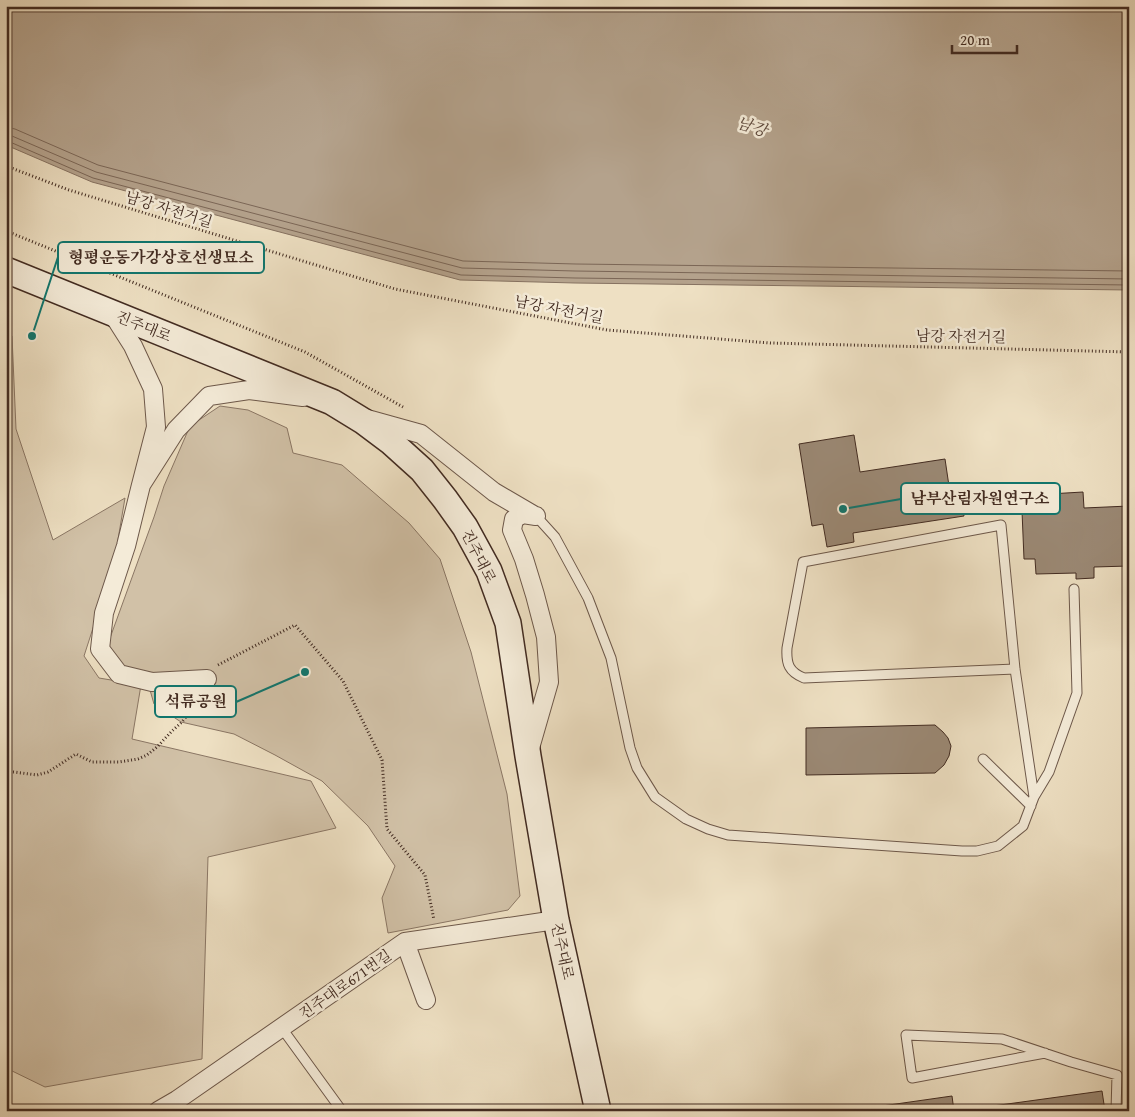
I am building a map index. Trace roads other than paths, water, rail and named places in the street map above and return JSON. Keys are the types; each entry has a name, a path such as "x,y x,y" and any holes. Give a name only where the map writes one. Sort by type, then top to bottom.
{"street":[{"name":"진주대로","path":"6,270 332,402 355,415 391,442 422,470 465,527 489,571 508,623 556,920 598,1111"},
{"path":"112,313 133,346 153,389 156,427 126,546 104,613 100,649 119,674 152,682 206,679"},
{"path":"141,485 176,430 209,396 249,390 332,402"},
{"path":"355,415 421,434 494,492 536,516"},
{"path":"528,756 549,682 546,637 526,568 512,530 514,519 523,514 536,516"},
{"name":"진주대로671번길","path":"158,1111 177,1100 405,942 556,920"},
{"path":"405,942 426,1000"}],"lane":[{"path":"536,516 555,537 588,598 611,658 630,748 637,768 655,797 686,820 728,835 942,850 977,851 998,846 1023,826 1032,802 1050,772 1077,693 1074,589"},
{"path":"1014,669 804,678 796,674 789,667 787,648 803,562 1001,524 1014,669 1032,802"},
{"path":"983,759 1032,802"},
{"path":"282,1028 342,1111"},
{"path":"1045,1054 912,1078 906,1035 1002,1039 1117,1075 1116,1111"}],"water":[{"name":"남강","path":"6,6 1129,6 1129,290 460,280 92,182 6,145"}],"place":[{"name":"형평운동가강상호선생묘소","path":"32,336"},
{"name":"남부산림자원연구소","path":"843,509"},
{"name":"석류공원","path":"305,672"}]}
